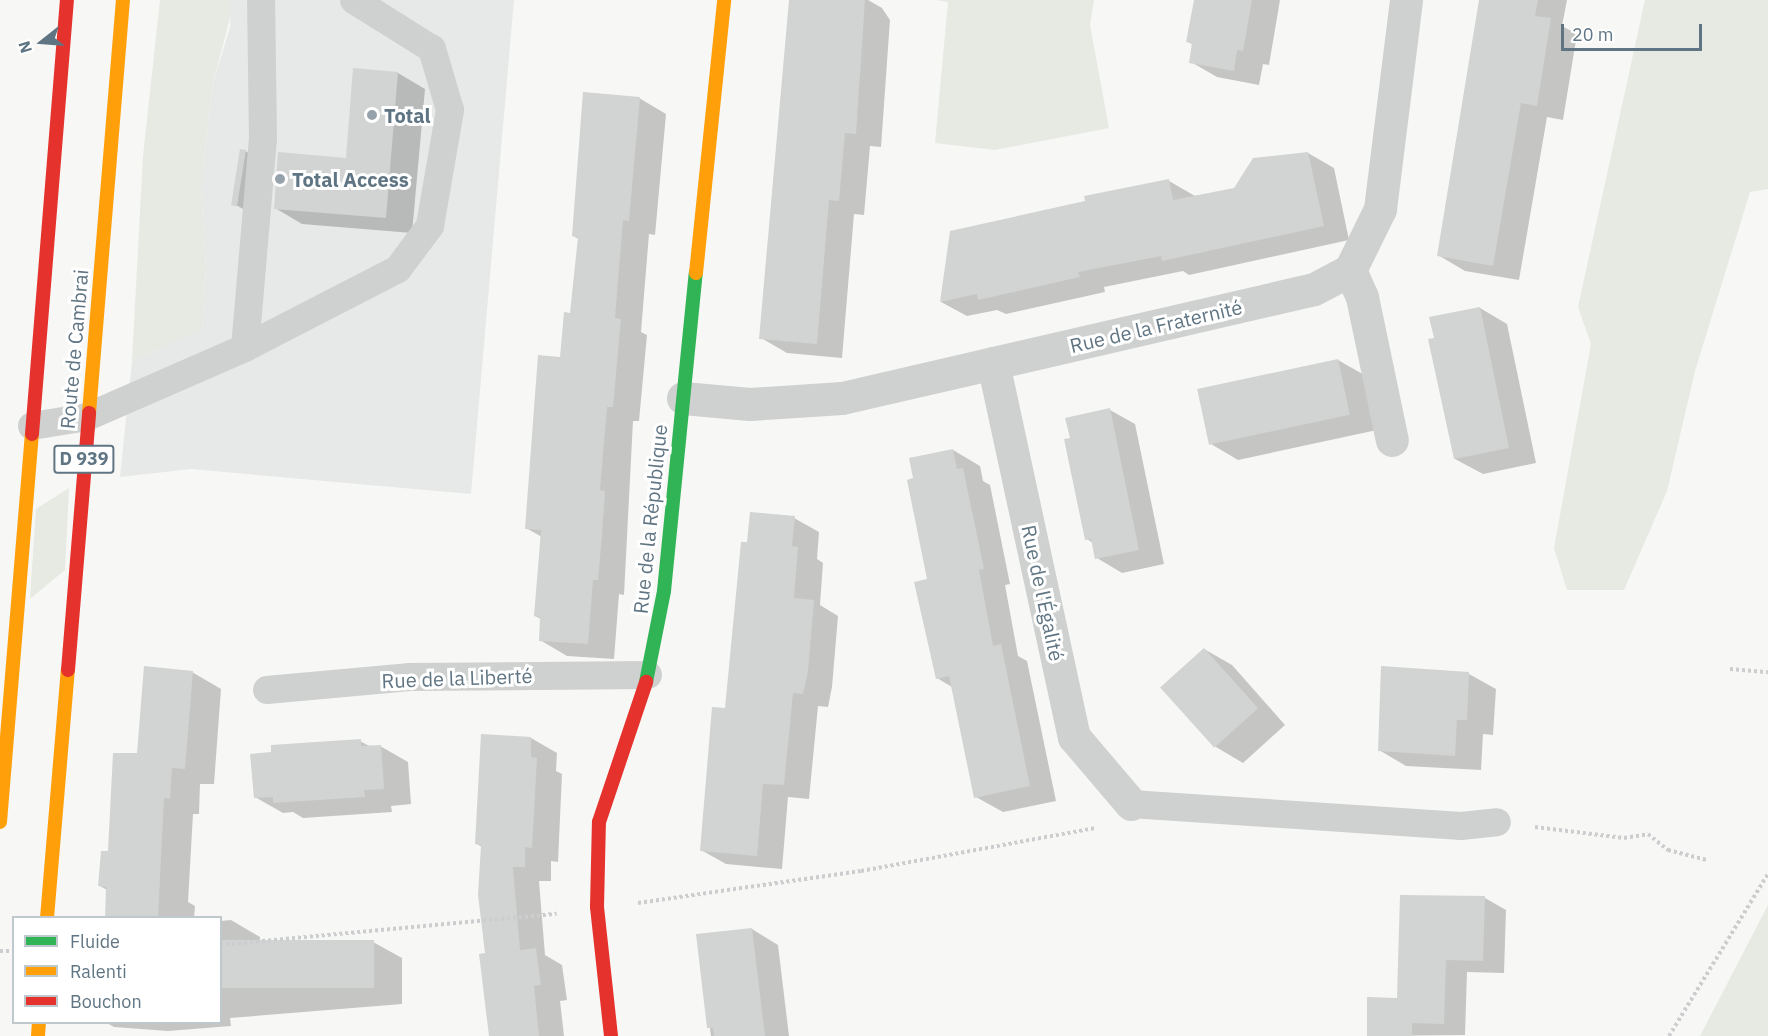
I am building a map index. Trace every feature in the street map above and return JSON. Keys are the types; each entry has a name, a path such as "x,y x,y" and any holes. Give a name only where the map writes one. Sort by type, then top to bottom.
{"main road":[{"name":"Route de Cambrai","path":"0,822 67,0"},
{"name":"Route de Cambrai","path":"47,916 123,0"},
{"name":"Rue de la République","path":"611,1036 597,907 599,822 648,675 664,591 724,0"}],"street":[{"path":"1392,440 1362,297 1350,270 1380,209 1406,0"},
{"name":"Rue de la Fraternité","path":"683,398 750,404 842,398 1314,289 1350,270"},
{"name":"Rue de l'Égalité","path":"993,363 1074,737 1131,804"}],"lane":[{"path":"244,348 262,138 261,0"},
{"path":"32,426 87,417 244,348 398,269 430,226 450,110 432,49 354,0"},
{"name":"Rue de la Liberté","path":"267,690 410,677 648,675"},
{"path":"1131,804 1461,826 1497,822"}],"path":[{"path":"1730,669 1768,672"},
{"path":"222,945 569,913 597,907 861,871 1075,835 1098,827 1131,804"},
{"path":"1497,822 1624,838 1648,834 1668,850 1707,860"},
{"path":"1669,1036 1768,874"}],"shaded area":[{"path":"160,0 231,0 231,14 212,87 201,188 206,267 202,329 132,361 143,156"},
{"path":"231,0 514,0 471,494 191,469 120,477 132,361 202,329 206,267 201,188 212,87 230,27"},
{"path":"936,0 1094,0 1090,25 1109,128 995,150 935,143 948,2"},
{"path":"1645,0 1768,0 1768,189 1750,192 1695,371 1667,491 1624,590 1567,590 1554,548 1591,344 1578,307"},
{"path":"69,488 65,570 30,599 36,509"},
{"path":"1768,905 1768,1036 1700,1036"}],"building":[{"path":"789,0 865,0 856,134 845,133 839,201 829,200 817,344 759,339"},
{"path":"1194,0 1252,0 1243,51 1237,50 1234,71 1189,63 1192,43 1186,42"},
{"path":"1479,0 1538,0 1535,16 1551,18 1537,106 1521,103 1493,266 1437,256"},
{"name":"Total","path":"353,68 398,72 386,218 274,209 278,152 346,158"},
{"path":"583,92 640,97 629,221 623,220 615,318 621,319 613,407 607,407 600,490 605,491 602,535 598,580 593,580 588,644 539,641 540,617 534,616 541,530 525,529 538,355 560,357 564,312 570,313 578,237 572,236"},
{"path":"240,149 246,150 237,206 231,205"},
{"path":"1308,152 1324,226 1162,261 1161,256 1078,272 1080,277 978,300 977,294 940,302 950,231 1085,201 1084,196 1169,179 1173,200 1234,188 1253,158"},
{"path":"1480,307 1509,448 1454,459 1428,339 1434,338 1429,317"},
{"path":"1338,359 1350,415 1209,445 1197,389"},
{"path":"1110,408 1139,550 1095,559 1091,539 1085,540 1064,439 1070,438 1065,418"},
{"path":"953,449 957,469 963,468 984,569 979,570 993,646 1001,644 1030,786 974,798 949,676 936,679 914,582 927,579 907,480 913,478 909,458"},
{"path":"750,512 795,516 792,546 798,547 794,598 814,600 808,672 803,694 793,693 784,785 763,784 757,856 700,851 712,707 725,708 741,542 747,542"},
{"path":"1204,648 1258,708 1214,748 1160,687"},
{"path":"144,666 193,671 185,769 172,768 170,799 164,798 158,916 105,916 106,887 98,886 101,851 108,851 113,753 137,753"},
{"path":"1381,666 1469,672 1467,720 1457,720 1455,756 1378,751"},
{"path":"481,734 531,737 531,757 537,758 532,848 525,847 525,867 513,867 520,950 536,948 541,985 534,986 539,1036 489,1036 479,954 485,953 478,895 481,845 475,844"},
{"path":"361,739 361,746 381,745 384,789 364,790 365,797 273,803 273,797 254,798 250,754 271,752 271,745"},
{"path":"1400,895 1485,896 1483,961 1446,960 1444,1024 1412,1023 1412,1036 1367,1036 1367,997 1397,998"},
{"path":"752,928 765,1036 714,1036 713,1028 707,1028 696,934"},
{"path":"222,940 374,940 374,988 222,988"}],"traffic: fast":[{"path":"646,682 664,591 696,273"}],"traffic: slow":[{"path":"89,413 123,0"},
{"path":"696,273 724,0"},
{"path":"0,822 32,434"},
{"path":"47,916 68,670"},
{"path":"38,1036 39,1024"}],"traffic: jam":[{"path":"32,434 67,0"},
{"path":"68,670 89,413"},
{"path":"611,1036 597,907 599,822 646,682"}],"place":[{"name":"Total","path":"372,115"},
{"name":"Total Access","path":"280,179"}]}
